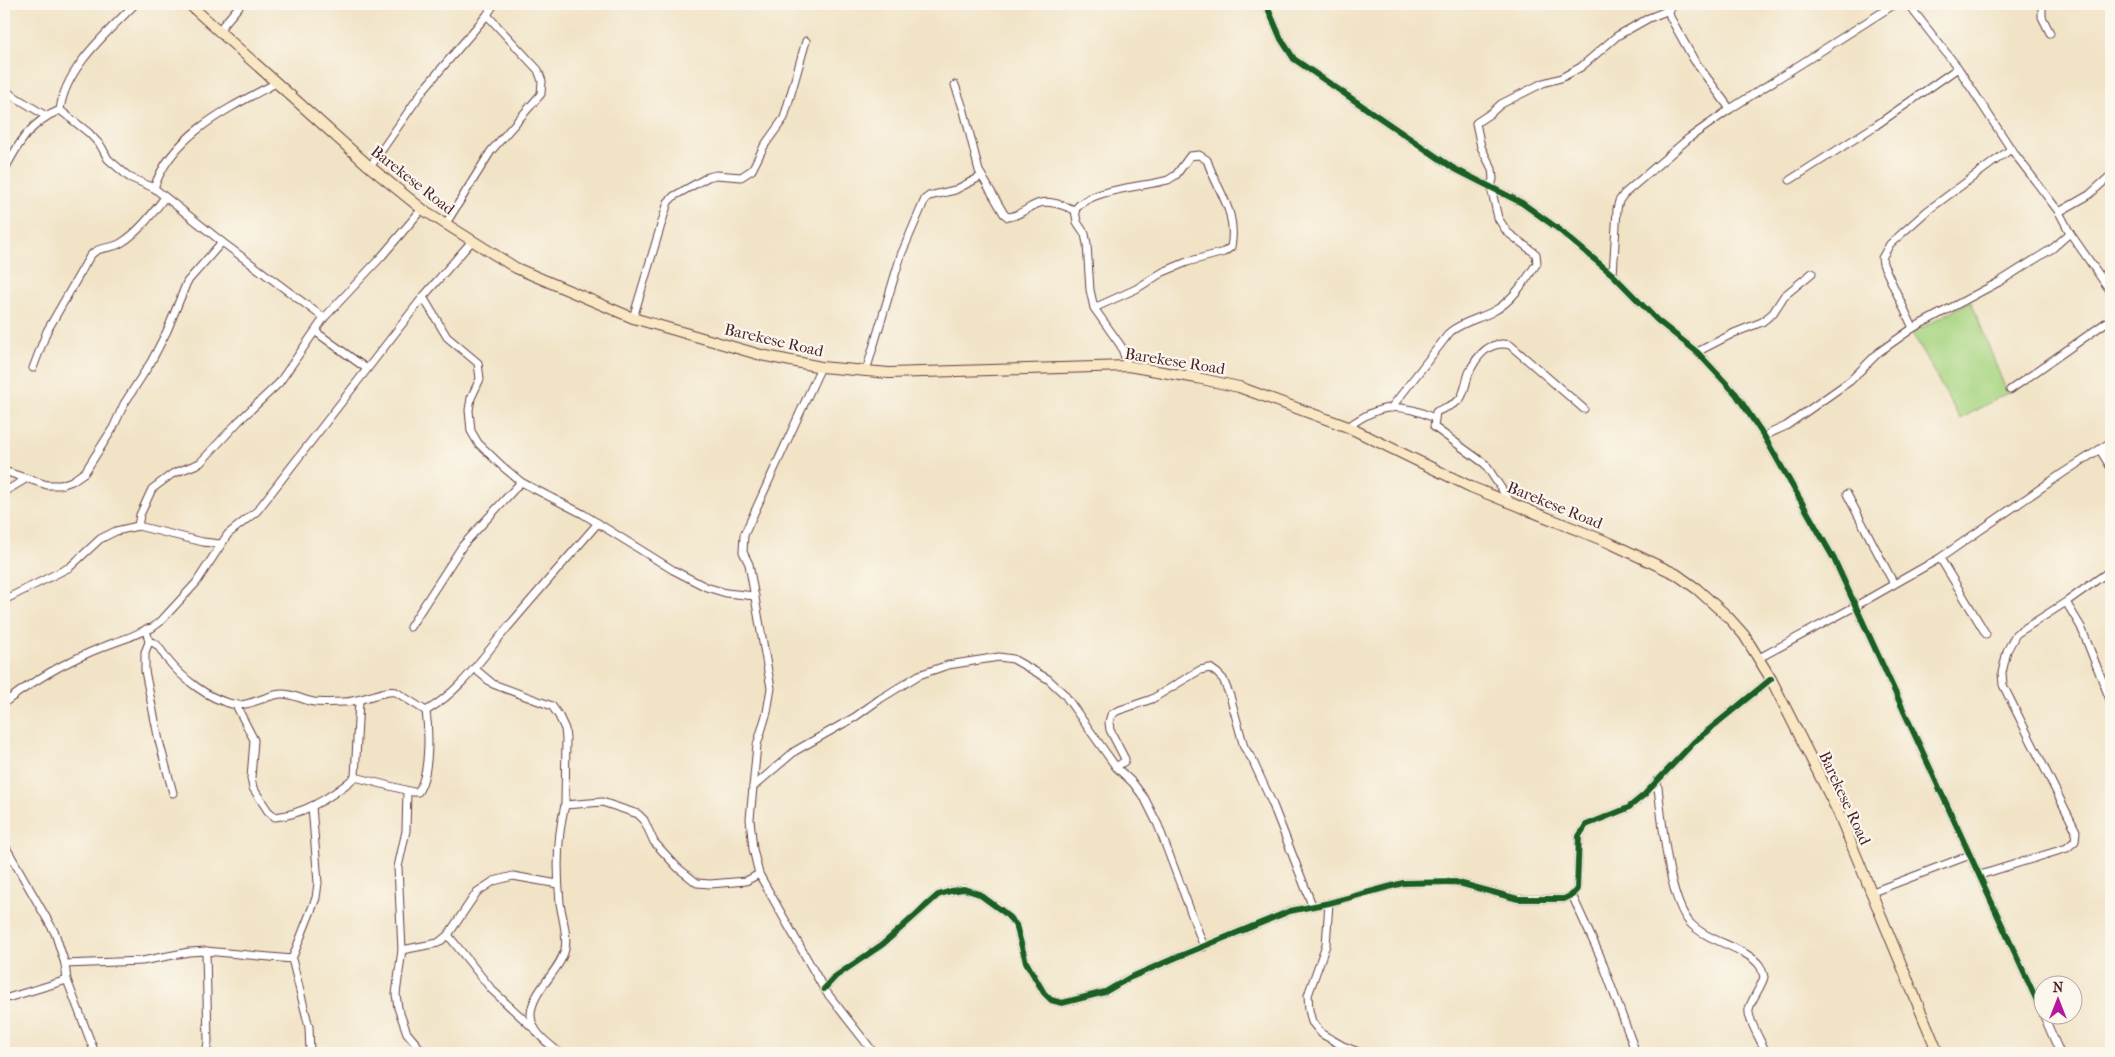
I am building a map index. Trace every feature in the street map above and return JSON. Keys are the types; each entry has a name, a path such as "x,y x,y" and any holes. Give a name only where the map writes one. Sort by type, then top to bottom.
{"main road":[{"name":"Barekese Road","path":"189,4 370,167 422,209 516,268 634,318 761,355 820,368 897,373 1128,366 1239,387 1348,427 1472,487 1640,556 1676,574 1728,617 1759,658 1772,679 1838,812 1938,1053"}],"street":[{"path":"60,110 66,85 84,58 135,4"},
{"path":"219,30 241,4"},
{"path":"370,167 424,89 487,15 494,4"},
{"path":"1266,4 1281,39 1294,58 1453,168 1534,210 1613,275 1657,320 1697,352 1736,394 1764,436 1834,559 1854,607 2032,989"},
{"path":"1391,408 1456,326 1495,311 1513,296 1537,263 1536,254 1507,232 1498,218 1491,187 1493,179 1492,169 1480,146 1476,123 1491,114 1501,104 1581,67 1618,36 1650,18 1669,10 1675,4"},
{"path":"1613,275 1617,209 1619,201 1631,189 1689,138 1730,109 1895,4"},
{"path":"1909,4 1958,68 2011,150 2059,212 2070,233 2111,292"},
{"path":"2042,4 2042,17 2050,33"},
{"path":"2109,4 2111,22"},
{"path":"1669,10 1670,17 1694,60 1730,109"},
{"path":"445,225 491,151 540,94 542,81 538,70 487,15"},
{"path":"634,318 668,202 674,196 708,176 741,176 752,170 764,146 784,118 806,41"},
{"path":"1790,180 1882,121 1958,68"},
{"path":"154,188 162,170 187,138 237,104 276,83"},
{"path":"955,85 964,111 974,157 982,176 1004,214 1008,217 1043,202 1075,210"},
{"path":"4,90 46,116"},
{"path":"4,171 18,144 46,116 60,110"},
{"path":"60,110 89,133 117,168 129,177 154,188 222,242 324,318"},
{"path":"1912,328 1883,264 1884,252 1890,244 1927,211 2011,150"},
{"path":"1094,308 1136,289 1163,272 1187,262 1224,252 1231,247 1229,208 1212,176 1207,160 1200,156 1190,156 1176,175 1168,180 1094,196 1080,202 1075,210 1087,244 1090,290 1094,308 1120,346 1128,366"},
{"path":"2059,212 2089,195 2111,175"},
{"path":"866,371 901,256 925,199 928,196 955,190 982,176"},
{"path":"33,368 47,331 80,270 94,250 100,247 119,244 134,233 165,197"},
{"path":"138,526 140,515 152,489 172,474 200,463 239,421 279,383 324,318 382,256 422,209"},
{"path":"1764,436 1786,426 1850,381 1879,352 1912,328 1999,282 2052,248 2070,233"},
{"path":"4,702 64,663 160,622 196,583 228,534 257,511 423,297 472,241"},
{"path":"4,471 24,480 46,485 60,485 72,481 85,472 113,428 124,404 151,362 167,331 187,282 222,242"},
{"path":"1697,352 1734,333 1762,322 1772,313 1784,296 1812,273"},
{"path":"423,297 446,338 478,363 480,378 471,398 469,410 471,431 478,443 521,482 598,524 673,570 706,587 726,593 755,596"},
{"path":"2010,390 2111,319"},
{"path":"316,332 367,369"},
{"path":"1511,503 1485,464 1434,427 1436,412 1456,402 1461,397 1469,372 1479,356 1492,344 1510,345 1584,409"},
{"path":"820,368 744,535 743,552 749,564 768,662 771,688 767,712 757,745 750,819 753,849 759,874 824,989 874,1053"},
{"path":"1348,427 1364,416 1381,409 1401,407 1419,411 1434,418"},
{"path":"1759,658 1940,558 2111,442"},
{"path":"2100,450 2111,468"},
{"path":"4,492 24,480"},
{"path":"410,627 463,545 521,482"},
{"path":"1847,494 1894,584"},
{"path":"426,711 443,701 475,669 503,633 598,524"},
{"path":"4,600 70,567 100,539 116,531 138,526 203,542 220,544"},
{"path":"1940,558 1986,634"},
{"path":"1980,875 2067,848 2075,841 2076,831 2003,685 2002,673 2007,651 2016,634 2111,570"},
{"path":"2066,602 2081,627 2111,702"},
{"path":"146,629 149,642 145,652 145,671 159,741 173,794"},
{"path":"149,642 157,644 167,659 206,693 236,705 271,695 284,694 314,702 359,701 390,691 396,692 426,711"},
{"path":"753,787 795,751 855,717 880,699 919,676 948,664 999,657 1012,659 1048,679 1059,689 1116,767 1139,791 1158,825 1204,947"},
{"path":"1116,767 1124,761 1124,758 1110,730 1109,722 1111,715 1117,711 1152,699 1200,670 1210,668 1223,679 1230,696 1244,747 1252,759 1273,805 1312,905"},
{"path":"475,669 493,684 552,706 559,716 566,739 565,805 562,816 558,884 566,948 562,960 534,1003 531,1014 533,1028"},
{"path":"824,989 836,976 883,944 938,895 964,889 978,894 1005,913 1016,925 1026,962 1044,993 1051,1000 1062,1003 1105,992 1129,978 1290,911 1329,903 1403,883 1454,882 1518,899 1564,899 1572,895 1577,889 1579,836 1586,825 1628,808 1644,795 1695,741 1772,679"},
{"path":"236,705 254,740 251,778 253,788 268,811 275,817 286,816 312,806 330,797 355,777 359,701"},
{"path":"355,777 407,791 418,792 426,774 428,733 426,711"},
{"path":"1657,780 1673,889 1682,913 1703,934 1746,954 1760,966 1764,977 1749,1008 1749,1017 1766,1053"},
{"path":"407,791 406,832 398,867 402,950 396,994 398,1008 407,1033 424,1053"},
{"path":"565,805 602,802 638,814 644,820 654,842 682,873 697,883 710,884 746,881 759,874"},
{"path":"310,1053 309,1027 292,958 316,898 318,883 312,806"},
{"path":"4,844 55,933 65,964 67,980 95,1053"},
{"path":"1870,893 1970,855"},
{"path":"402,950 438,943 448,936 477,892 494,881 513,876 558,884"},
{"path":"1572,895 1600,956 1636,1053"},
{"path":"1329,903 1326,945 1308,995 1309,1010 1312,1022 1322,1034 1342,1046 1361,1053"},
{"path":"448,936 492,990 560,1053"},
{"path":"65,964 142,962 189,952 206,951 292,958"},
{"path":"206,951 208,1042 206,1053"},
{"path":"4,999 67,980"},
{"path":"2048,1024 2060,1053"}],"green space":[{"path":"1971,301 2007,393 1960,419 1912,333"}],"cycle path":[{"path":"1266,4 1281,39 1294,59 1453,168 1522,203 1557,228 1613,275 1657,320 1697,352 1736,394 1764,436 1834,559 2032,990"},
{"path":"824,989 836,976 883,944 938,895 964,889 979,894 1005,913 1016,925 1026,962 1044,993 1051,1000 1062,1003 1105,992 1129,978 1290,911 1329,903 1403,883 1455,882 1518,899 1564,899 1572,895 1577,889 1579,836 1586,825 1628,808 1644,795 1695,741 1771,679"}]}
